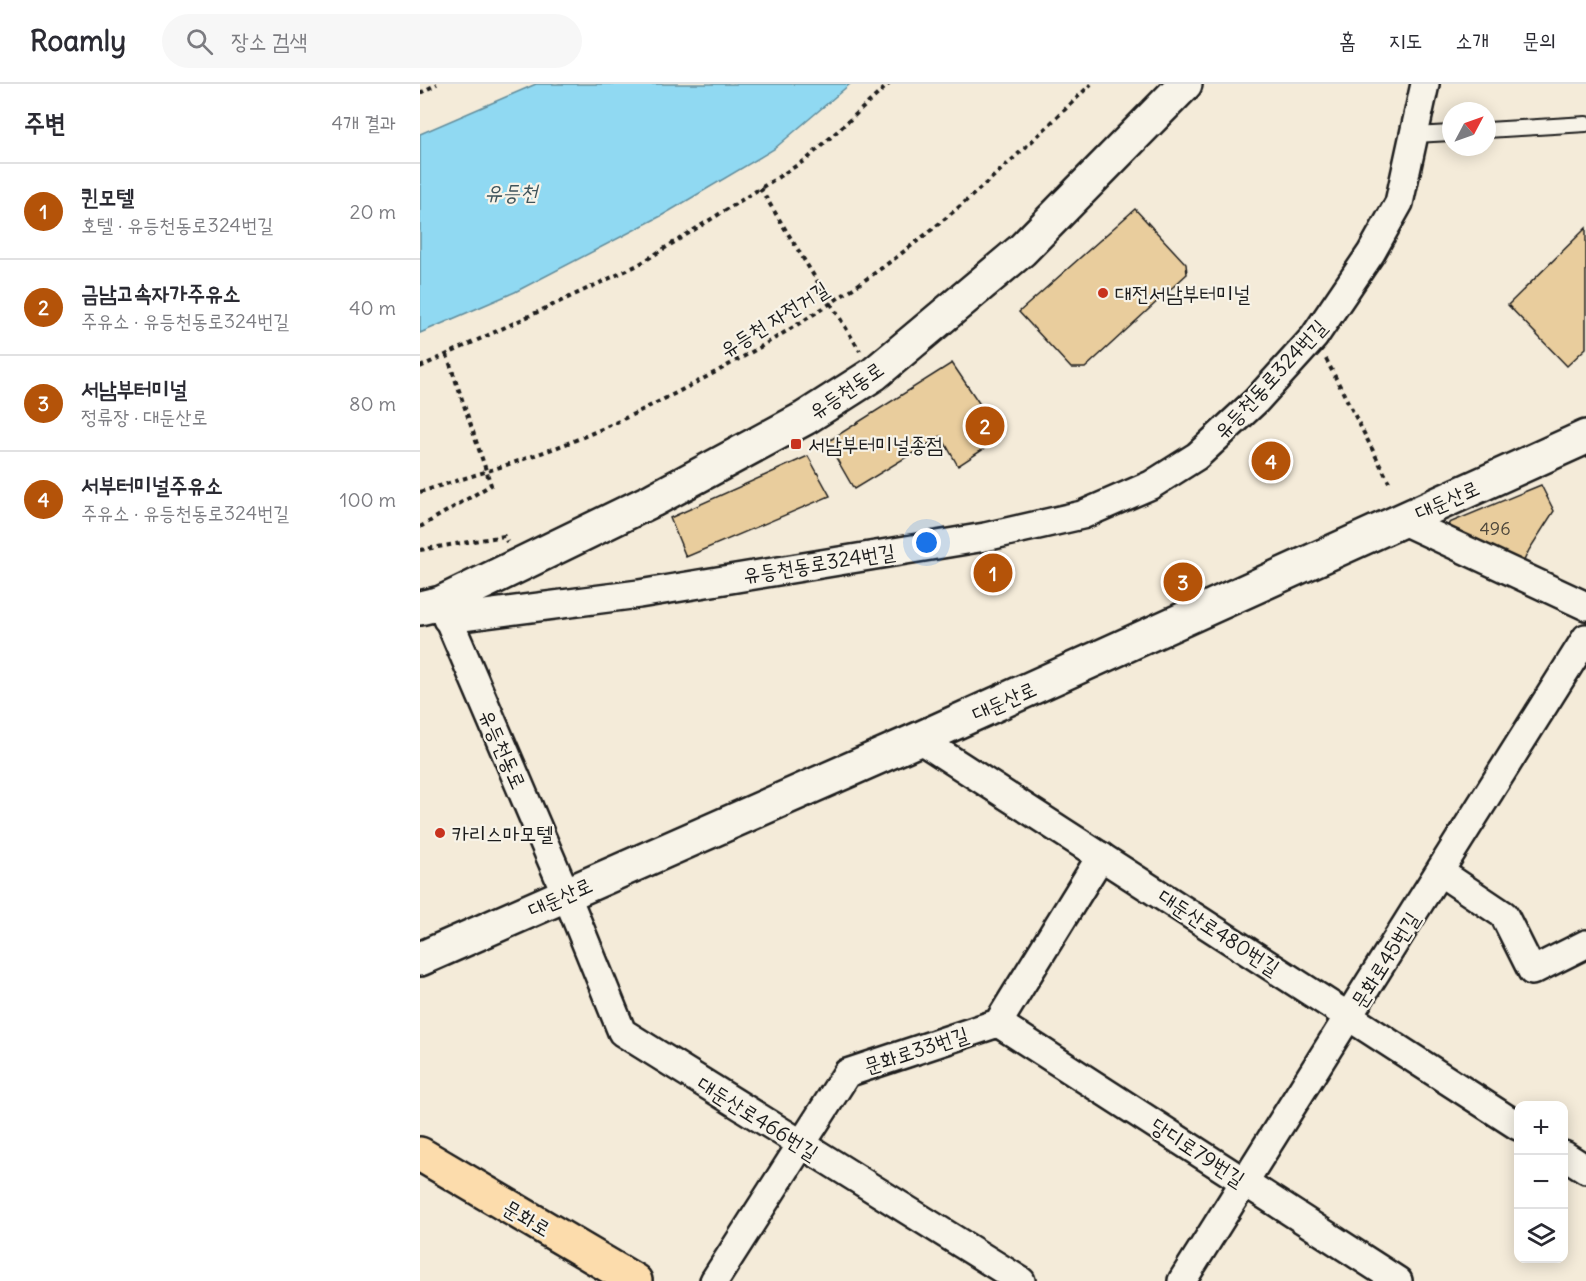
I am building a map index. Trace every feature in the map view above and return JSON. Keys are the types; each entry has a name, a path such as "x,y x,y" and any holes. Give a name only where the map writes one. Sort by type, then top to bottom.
{"main road":[{"name":"유등천동로","path":"436,610 653,500 805,418 874,374 1022,250 1185,84"},
{"name":"대둔산로","path":"420,959 919,739 1586,437"},
{"name":"문화로","path":"420,1154 635,1281"}],"street":[{"name":"유등천동로324번길","path":"436,610 639,594 985,537 1082,514 1151,485 1197,456 1256,400 1314,338 1371,253 1399,203 1425,84"},
{"path":"1401,520 1586,606"},
{"name":"유등천동로","path":"436,610 566,894"},
{"name":"문화로45번길","path":"1182,1281 1350,1017 1586,638"},
{"name":"대둔산로480번길","path":"919,739 1514,1123"},
{"path":"998,1023 1101,856"},
{"path":"1440,872 1504,915 1532,971 1586,944"},
{"name":"대둔산로466번길","path":"566,894 622,1032 1021,1281"},
{"name":"문화로33번길","path":"714,1281 799,1144 847,1073 998,1023"},
{"name":"당디로79번길","path":"998,1023 1398,1281"},
{"path":"1568,1158 1586,1169"}],"lane":[{"path":"1496,129 1586,124"},
{"path":"1415,135 1442,134"}],"path":[{"path":"420,93 437,84"},
{"path":"420,367 638,265 807,159 889,84"},
{"name":"유등천 자전거길","path":"420,492 488,471 620,421 723,368 829,303 929,232 1018,155 1091,84"},
{"path":"760,188 865,359"},
{"path":"1314,338 1389,482"},
{"path":"420,527 491,485 447,355"},
{"path":"420,550 504,536 518,567"}],"water":[{"name":"유등천","path":"536,84 850,84 774,149 661,216 515,292 420,333 420,134"}],"building":[{"name":"대전서남부터미널","path":"1135,209 1186,264 1187,274 1085,368 1071,368 1019,312"},
{"path":"1586,228 1586,348 1567,366 1508,305"},
{"path":"952,363 1002,437 958,466 941,436 854,489 827,442"},
{"path":"808,456 830,496 686,557 670,518"},
{"path":"1541,485 1554,511 1521,567 1446,534 1449,523"}],"place":[{"name":"대전서남부터미널","path":"1103,293"},
{"name":"금남고속자가주유소","path":"985,426"},
{"name":"서남부터미널종점","path":"796,444"},
{"name":"서부터미널주유소","path":"1271,461"},
{"name":"퀸모텔","path":"993,573"},
{"name":"서남부터미널","path":"1183,582"},
{"name":"카리스마모텔","path":"440,833"}]}
